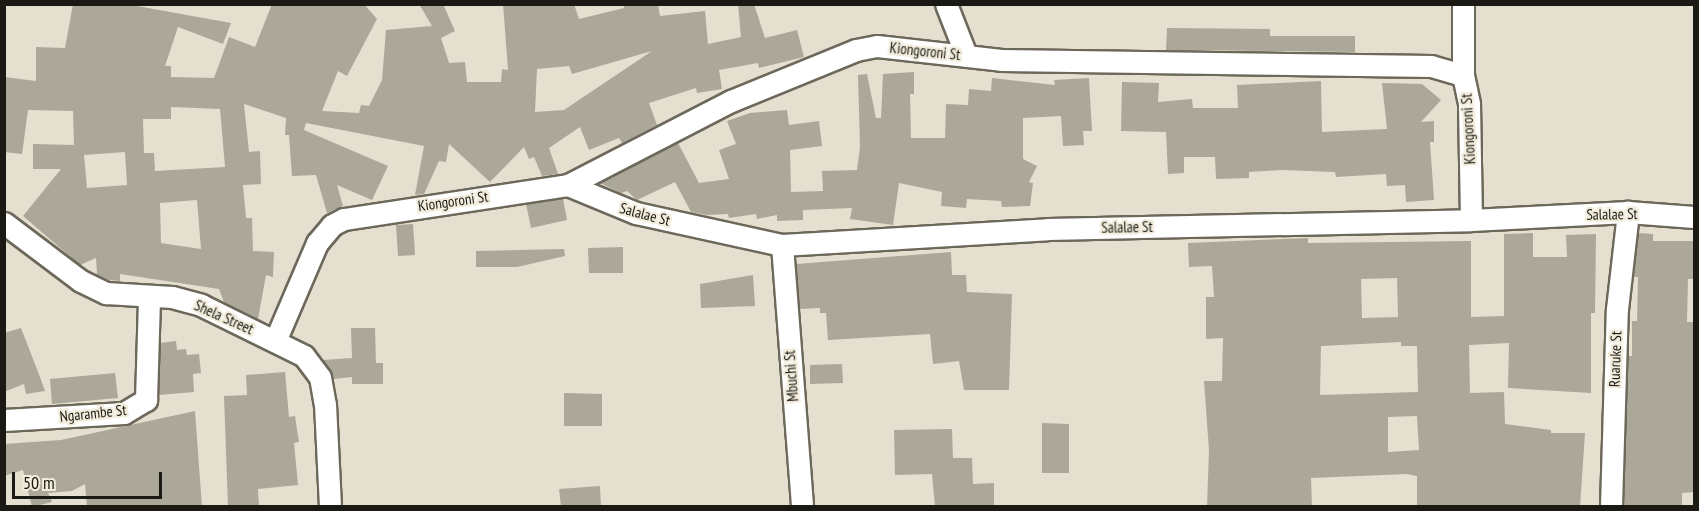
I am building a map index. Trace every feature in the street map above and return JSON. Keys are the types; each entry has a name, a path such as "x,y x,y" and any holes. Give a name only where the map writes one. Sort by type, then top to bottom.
{"street":[{"path":"946,4 966,55"},
{"path":"1462,4 1463,75"},
{"name":"Kiongoroni St","path":"275,341 317,243 332,225 344,219 568,185 731,101 856,50 898,46 1001,60 1431,66 1463,75 1468,104 1471,220"},
{"name":"Salalae St","path":"568,185 636,213 782,244 1048,229 1471,220 1628,213 1695,217"},
{"name":"Ruaruke St","path":"1611,507 1617,309 1628,213"},
{"name":"Shela Street","path":"9,232 81,281 106,293 149,296 201,305 304,356 320,377 325,404 330,507"},
{"name":"Mbuchi St","path":"782,244 802,507"},
{"name":"Ngarambe St","path":"4,420 124,413 146,400 149,296"}],"building":[{"path":"73,4 126,4 231,23 223,44 178,27 165,66 171,66 171,77 214,78 229,37 255,47 272,4 364,4 377,19 347,76 338,71 322,111 359,113 361,105 369,106 382,80 386,30 432,26 419,4 443,4 455,31 441,38 449,63 465,62 467,82 501,82 502,69 508,70 503,4 574,4 579,19 624,8 624,4 658,4 660,16 705,11 708,44 741,37 738,4 754,4 765,38 797,30 804,57 759,68 758,63 719,70 722,89 697,93 696,88 649,103 657,125 622,143 619,138 589,150 580,127 549,148 558,174 542,176 534,157 529,159 524,147 490,182 449,144 446,162 439,161 424,194 415,195 424,146 306,123 304,130 388,166 372,200 337,185 343,206 327,213 316,175 292,176 289,135 285,135 286,118 244,104 249,152 260,151 261,184 243,185 246,218 252,218 253,251 274,252 273,277 266,275 258,319 224,302 219,289 120,274 120,281 109,280 97,275 96,258 80,265 23,216 61,169 33,169 33,144 74,145 73,111 28,110 22,154 4,152 4,77 36,81 36,47 65,48","holes":["652,51 564,110 535,112 537,69 569,66 572,74","171,107 220,109 225,167 155,171 154,153 144,153 143,119 171,119","125,152 127,185 87,188 84,155","197,200 201,249 161,243 160,203"]},
{"path":"1167,28 1270,29 1270,36 1355,36 1355,52 1166,50"},
{"path":"914,72 914,94 910,94 911,138 945,138 946,104 968,105 969,89 991,91 992,78 1055,85 1054,80 1089,78 1092,131 1083,131 1084,145 1063,146 1061,116 1023,118 1023,159 1037,166 1029,182 1033,183 1030,206 1002,207 1001,201 967,199 966,208 941,206 942,192 899,183 893,225 850,219 852,208 803,210 803,220 777,221 777,215 757,219 756,214 729,218 728,214 707,215 691,212 675,182 637,200 627,191 621,193 600,183 678,143 699,183 729,179 719,150 736,144 727,121 750,113 787,110 789,125 819,121 822,146 790,150 791,192 823,191 822,171 857,170 860,147 858,75 867,74 876,118 881,118 883,74"},
{"path":"1321,81 1322,132 1387,129 1382,83 1422,84 1441,100 1421,122 1434,121 1434,142 1430,142 1434,200 1406,202 1405,185 1387,186 1386,174 1336,177 1335,172 1282,170 1249,172 1249,178 1216,179 1215,157 1184,157 1184,173 1168,174 1166,132 1121,131 1122,82 1159,83 1158,102 1192,99 1193,108 1238,108 1237,85"},
{"path":"563,199 567,220 531,228 526,204"},
{"path":"413,224 415,255 398,256 396,225"},
{"path":"1533,233 1533,257 1567,257 1566,235 1596,234 1595,313 1591,313 1591,393 1508,388 1509,343 1469,345 1470,393 1504,392 1505,424 1551,430 1551,433 1585,433 1580,507 1417,507 1417,476 1407,474 1311,478 1312,507 1207,507 1209,450 1204,381 1222,381 1223,338 1206,339 1206,297 1214,297 1212,266 1189,267 1188,243 1308,238 1308,243 1471,241 1471,317 1504,316 1504,234","holes":["1397,278 1398,317 1362,318 1361,279","1401,342 1401,346 1417,346 1418,392 1320,395 1321,346","1417,416 1419,450 1388,452 1388,417"]},
{"path":"1638,233 1653,234 1653,241 1695,241 1695,279 1688,279 1687,322 1695,322 1695,492 1682,493 1682,507 1624,507 1628,356 1632,356 1632,321 1637,321 1638,277 1633,277"},
{"path":"623,247 623,273 589,273 588,248"},
{"path":"564,249 565,256 517,267 476,267 476,251"},
{"path":"951,252 952,275 966,275 967,292 1012,294 1009,390 964,390 959,361 933,364 930,334 828,340 826,313 820,313 820,308 800,309 796,264"},
{"path":"753,275 755,306 701,308 700,284"},
{"path":"21,328 45,391 26,394 24,384 4,392 4,333"},
{"path":"351,328 375,328 376,363 383,363 383,384 352,384 352,377 333,379 323,360 352,358"},
{"path":"176,341 177,350 186,349 187,355 199,354 201,373 193,374 194,392 159,395 160,343"},
{"path":"842,364 843,383 810,384 810,365"},
{"path":"285,372 289,417 295,416 299,442 294,443 298,485 258,489 259,507 228,507 224,396 247,395 246,375"},
{"path":"115,373 118,398 52,404 50,379"},
{"path":"564,393 602,394 602,426 564,426"},
{"path":"195,411 202,507 87,507 85,484 72,491 48,493 52,502 32,507 23,470 4,476 4,444 61,440"},
{"path":"1042,423 1069,424 1069,473 1042,473"},
{"path":"952,429 953,458 972,458 973,484 994,483 994,507 935,507 932,474 895,475 894,430"},
{"path":"600,486 601,507 561,507 559,489"}]}
